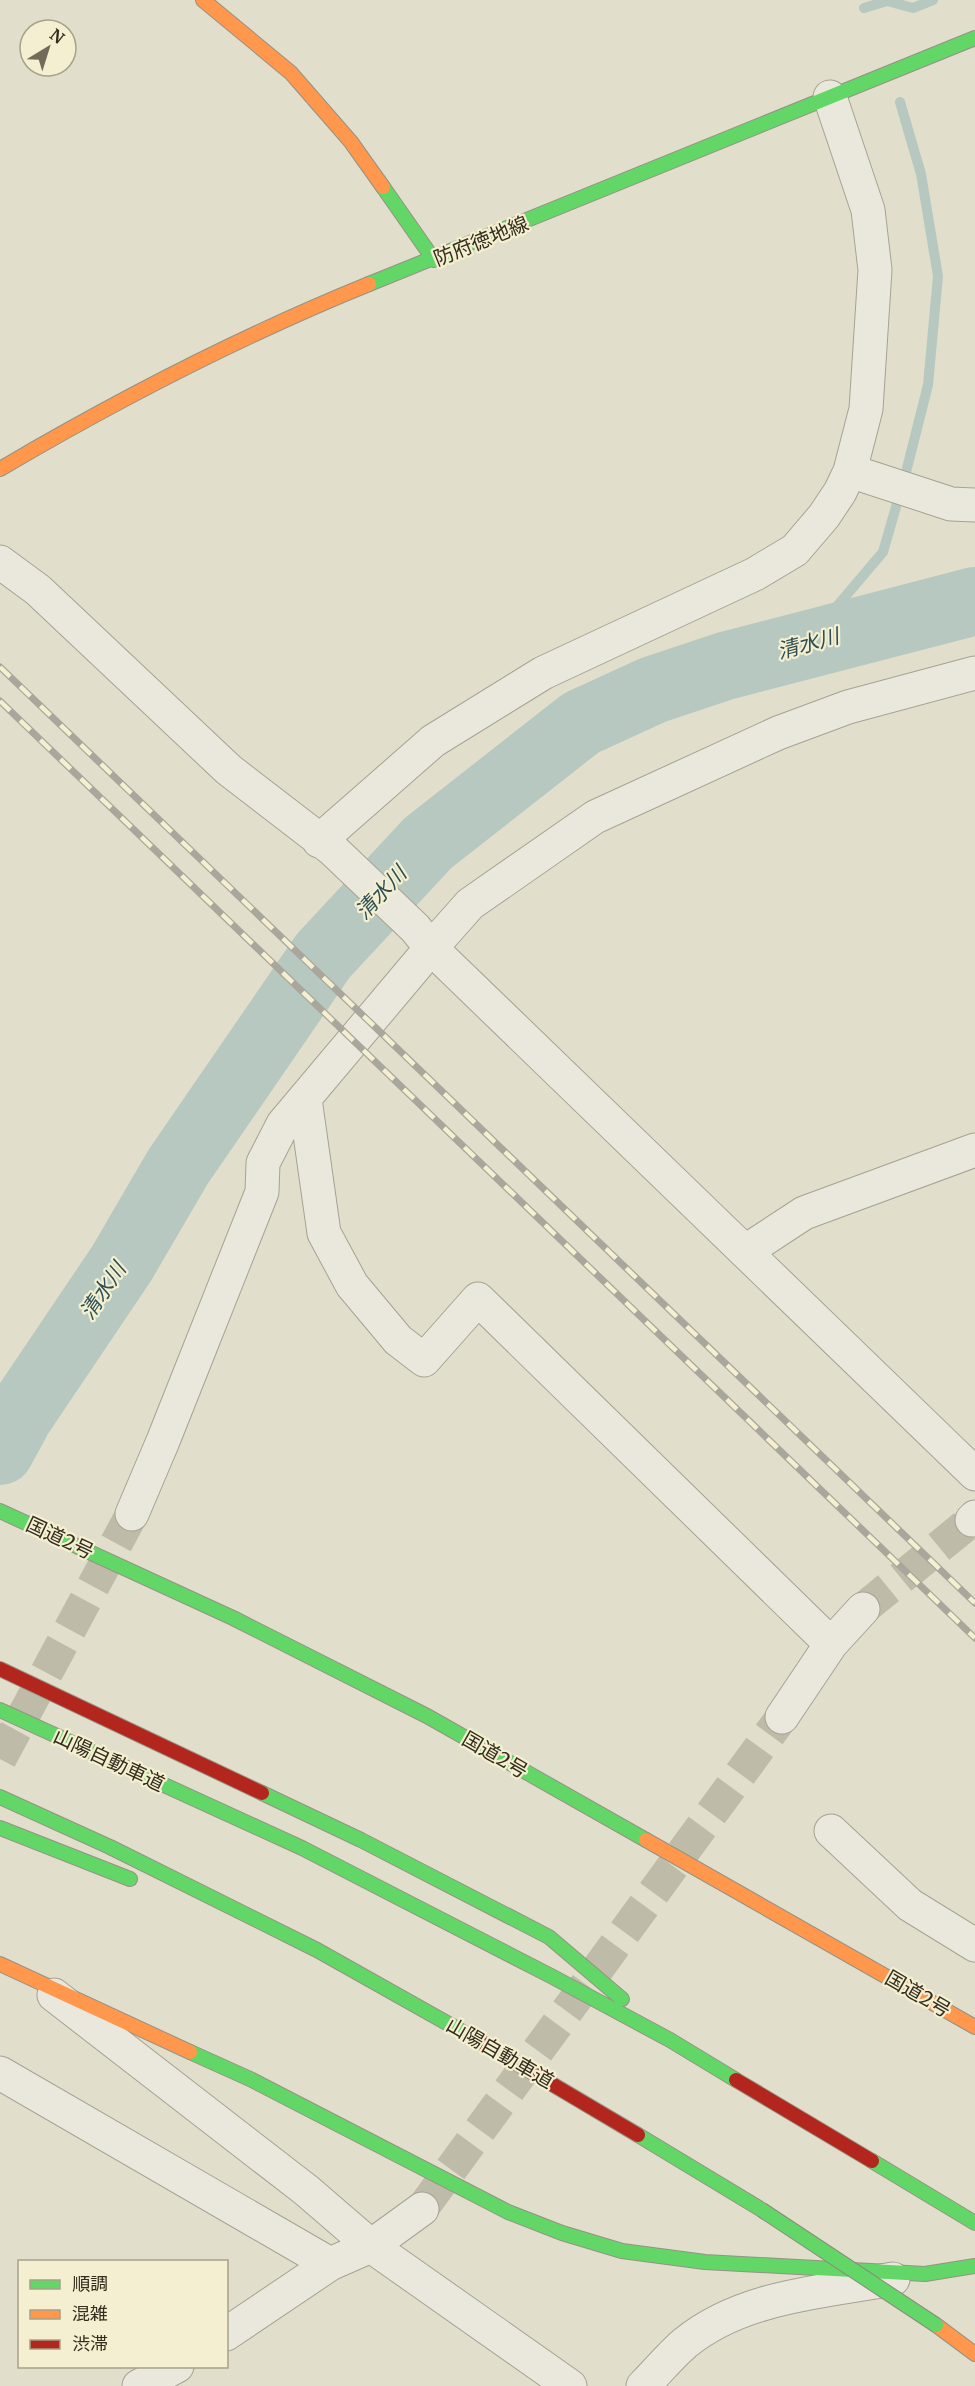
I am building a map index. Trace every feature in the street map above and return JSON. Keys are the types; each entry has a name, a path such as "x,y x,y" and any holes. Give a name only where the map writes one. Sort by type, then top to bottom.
{"main road":[{"path":"203,0 291,73 351,142 434,260"},
{"name":"防府徳地線","path":"0,469 172,373 299,313 975,38"},
{"name":"国道2号","path":"0,1511 233,1618 428,1716 975,2027"},
{"path":"0,1670 361,1840 549,1937 670,2040"},
{"name":"山陽自動車道","path":"0,1710 302,1848 551,1976 670,2040 975,2223"},
{"name":"山陽自動車道","path":"0,1797 110,1847 317,1950 548,2079 762,2210 936,2325 975,2354"},
{"path":"0,1828 140,1882"},
{"path":"184,1899 317,1950"},
{"path":"0,1964 250,2079 508,2211 562,2233 622,2251 705,2262 924,2274 975,2266"}],"street":[{"path":"326,845 433,741 543,673 755,574 795,550 824,516 840,492 850,471 866,409 875,270 868,210 830,97"},
{"path":"850,471 951,504 975,505"},
{"path":"0,562 38,590 229,770 326,845 975,1474"},
{"path":"132,1514 262,1192 263,1163 283,1124 305,1099 423,938 595,817 778,733 848,707 975,673"},
{"path":"305,1099 324,1233 352,1285 398,1340 424,1360 478,1299 831,1644"},
{"path":"746,1251 804,1213 975,1150"},
{"path":"782,1717 831,1644 863,1609"},
{"path":"831,1831 910,1905 975,1945"},
{"path":"32,1977 306,2190 371,2246 570,2386"},
{"path":"0,2073 330,2264"},
{"path":"228,2333 330,2264 371,2246 422,2209"},
{"path":"643,2386 685,2343 726,2317 766,2302 924,2274"},
{"path":"139,2386 175,2368"}],"waterway":[{"path":"864,8 887,1 913,8 933,0"},
{"path":"805,644 883,552 928,385 938,276 921,174 900,102"},
{"name":"清水川","path":"0,1451 19,1416 122,1263 178,1167 323,956 428,843 581,723 653,690 725,666 975,601"}],"tunnel":[{"path":"0,1759 132,1514"},
{"path":"863,1609 972,1520"},
{"path":"422,2209 782,1717"}],"railway":[{"path":"0,667 975,1603"},
{"path":"0,701 975,1638"}],"traffic: fast":[{"path":"369,284 975,38"},
{"path":"383,187 434,260"},
{"path":"0,1511 233,1618 427,1716 646,1840"},
{"path":"0,1710 302,1848 551,1976 670,2040 736,2080"},
{"path":"262,1793 361,1840 549,1937 622,1999"},
{"path":"0,1797 110,1847 317,1950 486,2045"},
{"path":"0,1828 130,1879"},
{"path":"190,2052 250,2079 508,2212 562,2233 622,2251 705,2262 925,2274 975,2266"},
{"path":"638,2135 762,2210"},
{"path":"872,2161 975,2223"},
{"path":"762,2210 936,2325"}],"traffic: slow":[{"path":"203,0 291,73 351,142 383,187"},
{"path":"0,469 181,370 274,325 369,284"},
{"path":"646,1840 975,2027"},
{"path":"0,1964 190,2052"},
{"path":"936,2325 975,2354"}],"traffic: jam":[{"path":"0,1669 262,1793"},
{"path":"486,2045 638,2135"},
{"path":"736,2080 872,2161"}]}
